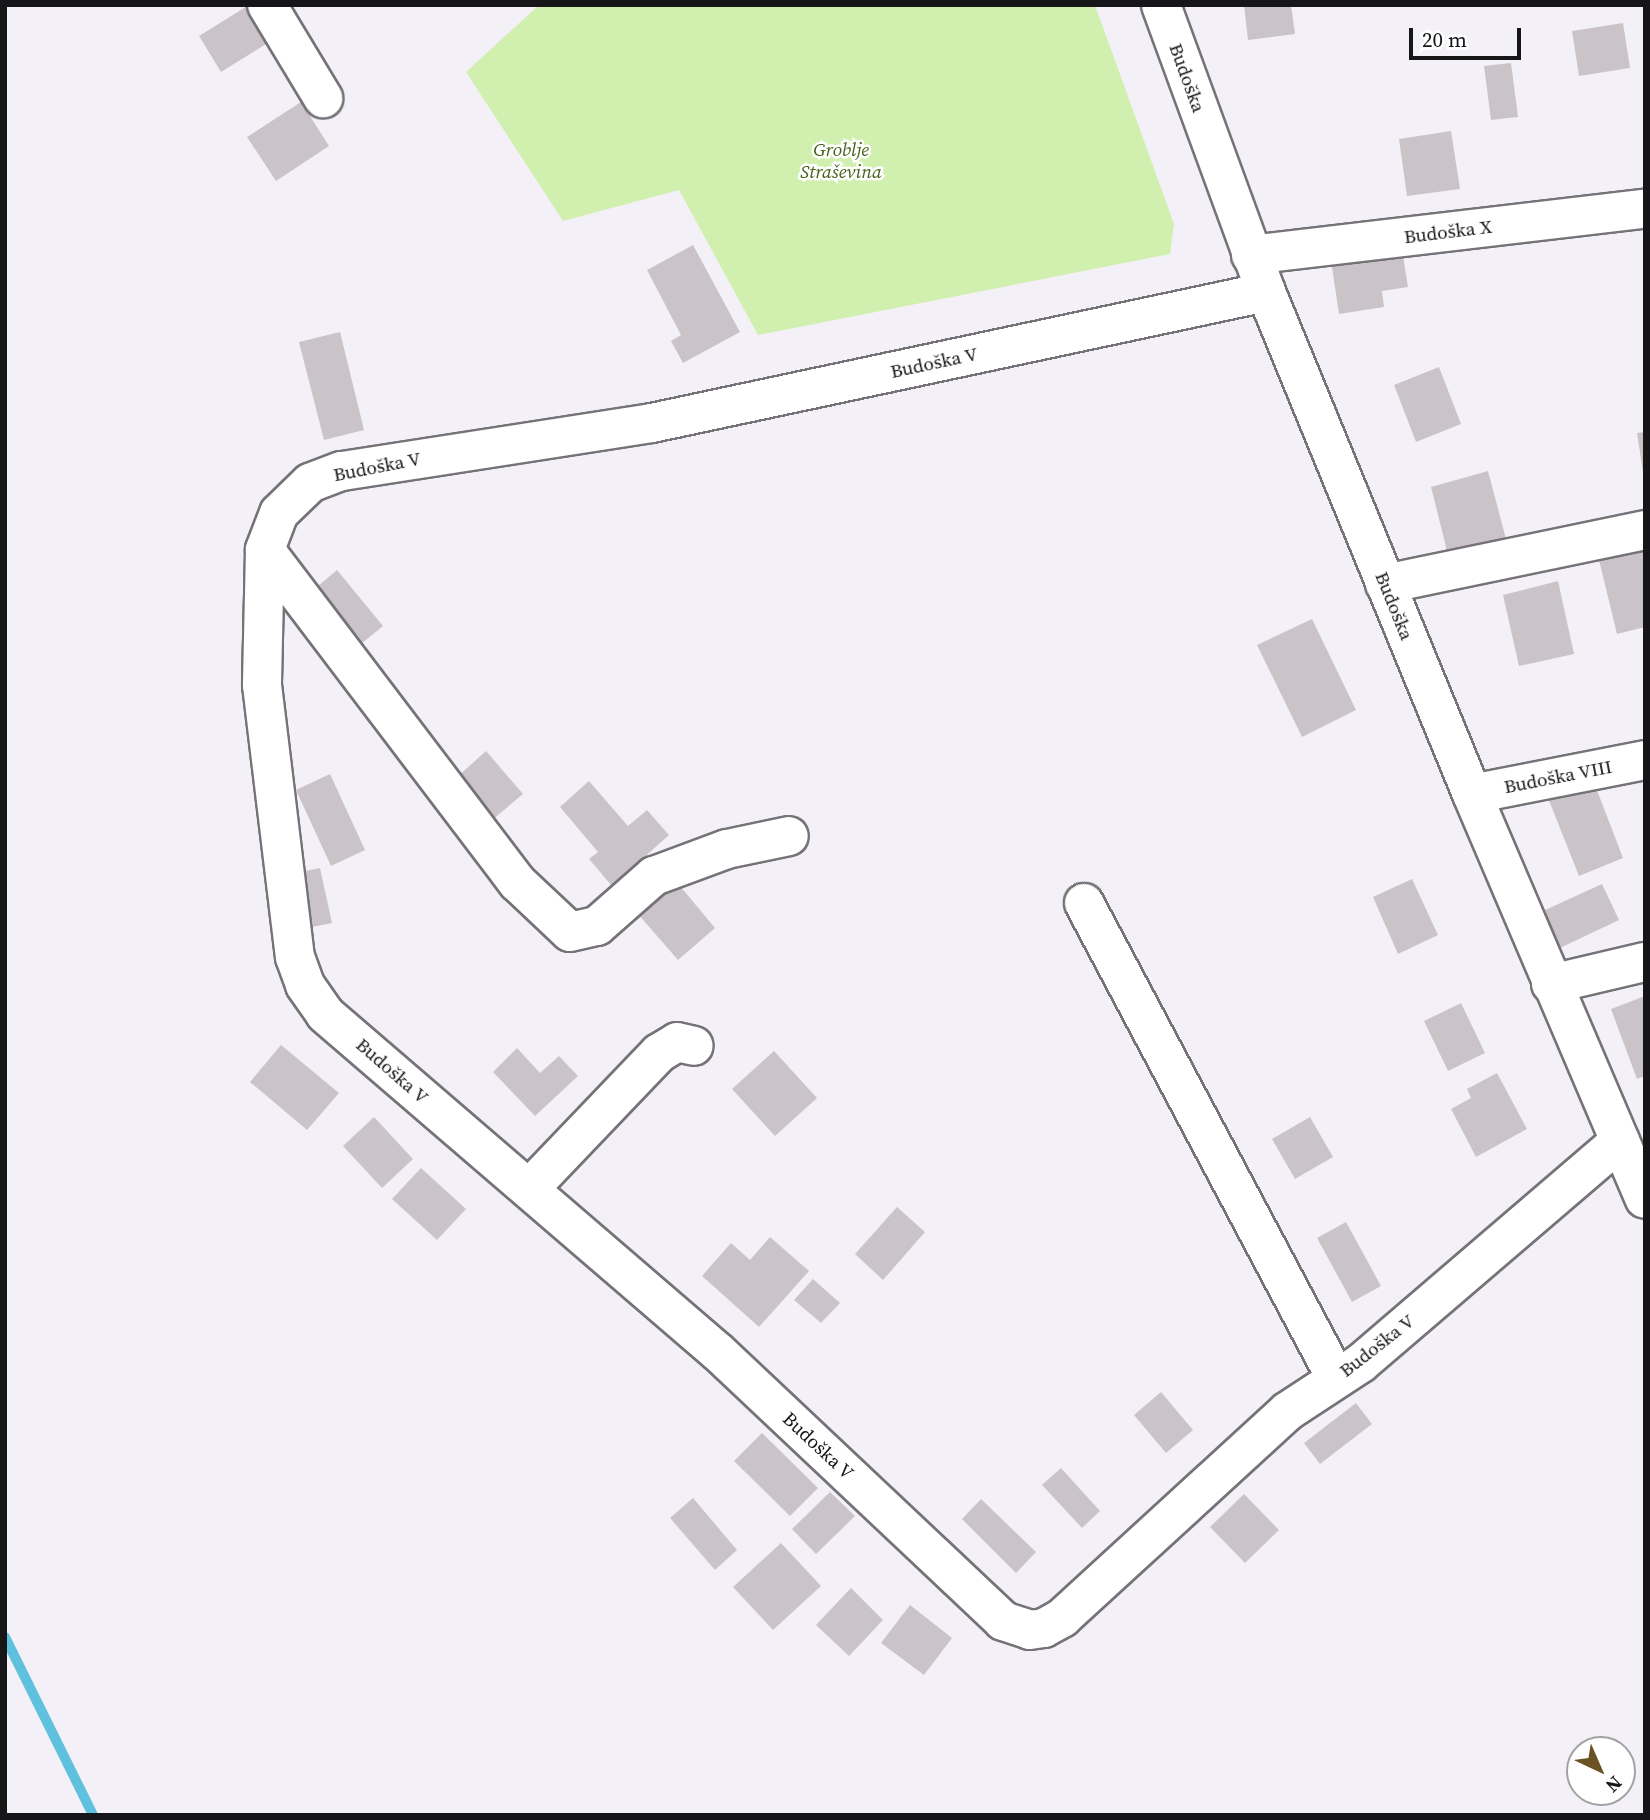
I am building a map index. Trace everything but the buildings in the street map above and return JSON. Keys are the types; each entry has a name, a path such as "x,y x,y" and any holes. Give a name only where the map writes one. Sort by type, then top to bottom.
{"street":[{"path":"267,5 323,98"},
{"name":"Budoška","path":"1161,5 1251,255 1551,984 1645,1199"},
{"name":"Budoška X","path":"1251,255 1645,209"},
{"name":"Budoška V","path":"1266,292 652,423 341,471 310,483 279,513 265,550 262,685 295,957 304,985 325,1014 718,1352 1003,1621 1030,1630 1044,1628 1062,1618 1288,1411 1361,1363 1620,1141"},
{"path":"1385,584 1645,530"},
{"path":"265,550 518,883 570,932 597,926 654,876 727,849 789,836"},
{"name":"Budoška VIII","path":"1472,794 1645,760"},
{"path":"1084,902 1336,1378"},
{"path":"1551,984 1645,962"},
{"path":"529,1189 659,1053 677,1042 694,1046"}],"green space":[{"name":"Groblje Straševina","path":"539,5 1095,5 1174,224 1170,254 758,335 679,190 563,221 466,72"}],"waterway":[{"path":"5,1637 93,1815"}]}
